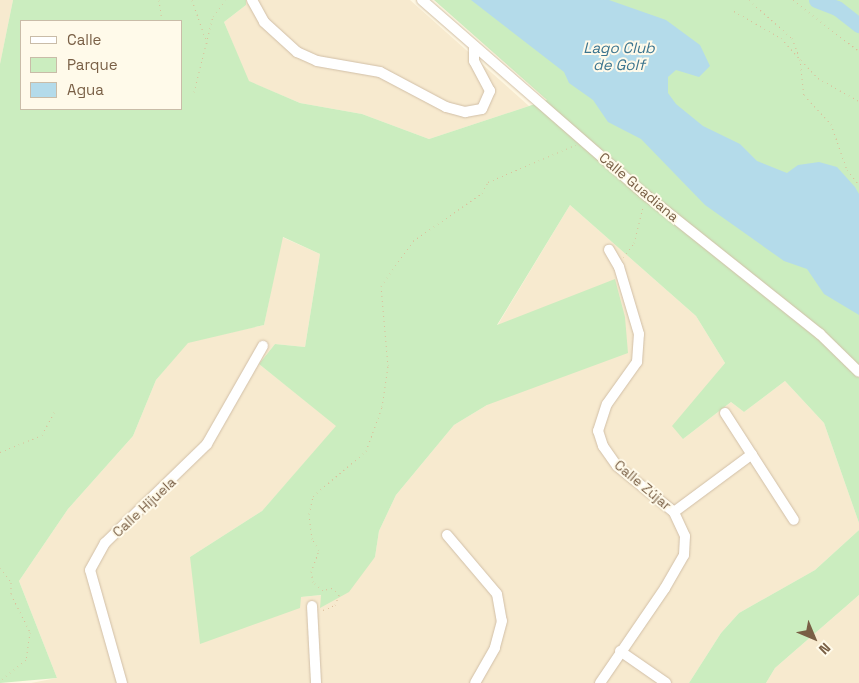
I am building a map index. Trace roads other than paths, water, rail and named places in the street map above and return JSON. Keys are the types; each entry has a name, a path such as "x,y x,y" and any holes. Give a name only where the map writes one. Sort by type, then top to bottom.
{"street":[{"path":"252,0 264,22 297,52 318,61 380,72 446,107 465,112 482,109 490,91 474,61 474,46"},
{"name":"Calle Guadiana","path":"422,0 647,196 820,334 859,372"},
{"name":"Calle Zújar","path":"600,683 684,556 685,536 674,512 617,466 603,446 598,432 606,404 637,362 639,334 617,263 609,250"},
{"name":"Calle Hijuela","path":"122,683 90,570 105,543 207,444 263,346"},
{"path":"725,413 794,520"},
{"path":"674,512 752,454"},
{"path":"448,535 497,594 499,630 495,648 475,683"},
{"path":"313,610 316,683"},
{"path":"620,651 666,683"}],"water":[{"name":"Lago Club de Golf","path":"471,0 609,0 666,20 700,45 710,66 699,77 676,70 668,77 668,93 676,104 703,126 740,144 757,161 787,173 798,165 819,162 837,167 855,187 859,194 859,315 824,294 807,269 784,261 705,205 641,139 608,122 593,100 569,83 564,72"}],"waterway":[{"path":"816,0 837,8 859,25"}]}
